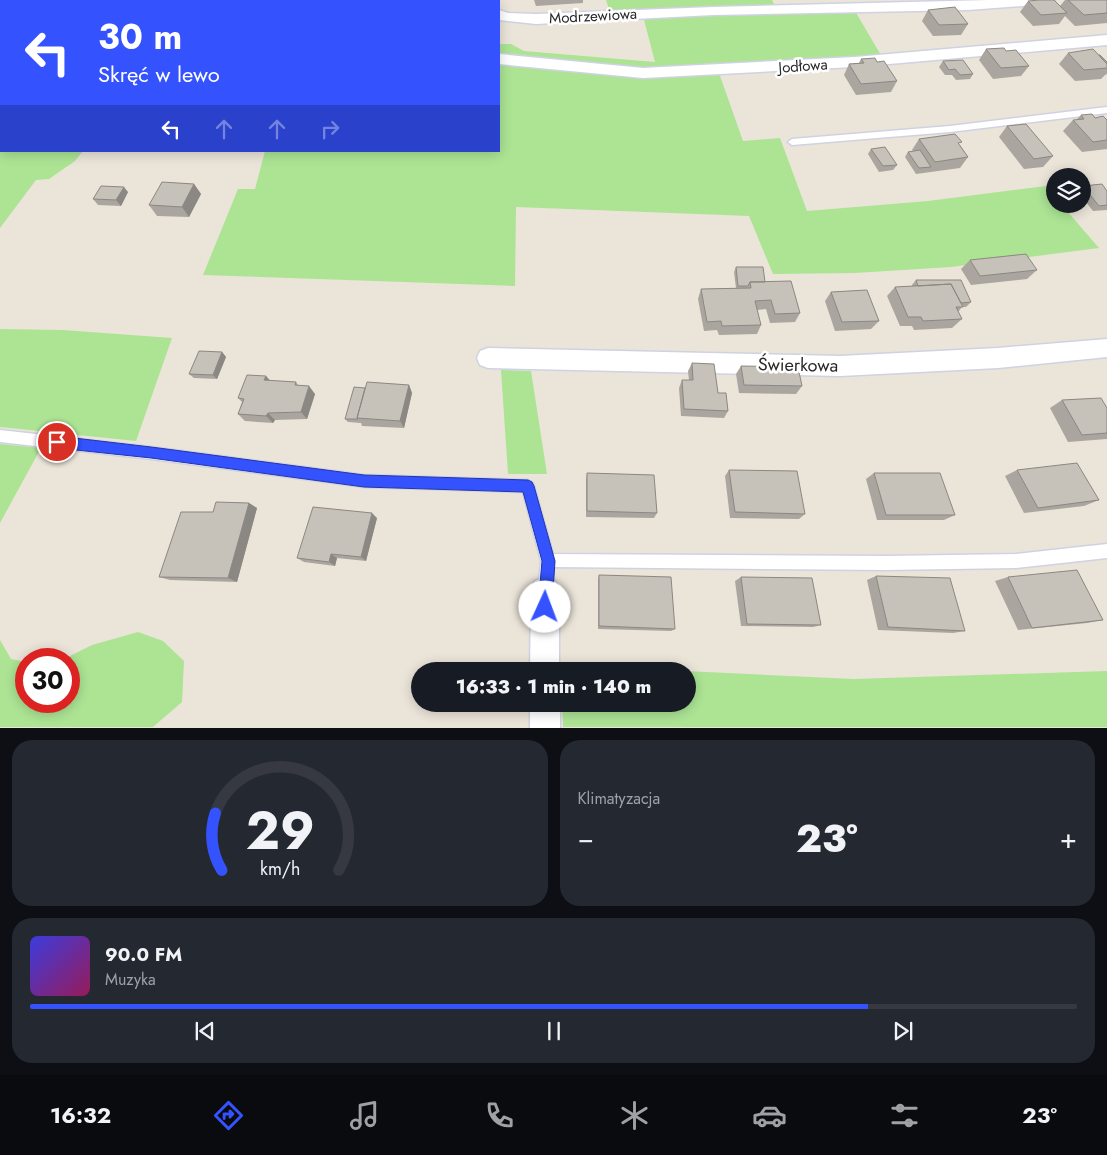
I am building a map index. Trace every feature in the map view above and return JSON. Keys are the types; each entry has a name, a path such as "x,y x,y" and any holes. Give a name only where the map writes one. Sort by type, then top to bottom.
{"street":[{"name":"Modrzewiowa","path":"500,14 505,17 536,19 713,11 959,6 1048,0"},
{"name":"Jodłowa","path":"500,59 643,73 709,71 855,62 1107,40"},
{"name":"Świerkowa","path":"488,358 840,366 998,358 1107,348"},
{"path":"545,591 545,662"},
{"path":"544,728 545,712"}],"lane":[{"path":"792,142 904,135 1033,121 1107,110"},
{"path":"0,436 151,452 364,481 528,486 548,561 545,591"},
{"path":"548,561 886,563 1016,561 1107,551"}],"green space":[{"path":"606,0 772,0 775,6 610,12"},
{"path":"855,11 882,57 653,69 500,57 500,44 511,44 524,51 655,62 643,16"},
{"path":"500,62 719,73 743,141 780,138 807,211 928,201 1046,186 1046,213 1069,213 1099,248 951,267 855,273 773,274 749,216 516,207 515,286 203,275 238,189 255,189 265,152 500,152"},
{"path":"0,152 82,152 75,161 49,179 36,180 0,228"},
{"path":"0,329 63,330 172,338 136,441 0,427"},
{"path":"501,370 531,371 547,474 508,474"},
{"path":"0,444 41,448 0,523"},
{"path":"138,632 163,641 184,661 182,702 153,727 0,727 0,640 11,659 15,660 15,713 80,713 80,651 92,645"},
{"path":"696,671 854,679 1107,671 1107,727 563,727 562,712 696,712"}],"building":[{"path":"1054,0 1067,13 1041,15 1028,1"},
{"path":"1068,0 1107,0 1107,13 1084,15"},
{"path":"955,7 968,24 939,25 928,10"},
{"path":"1004,48 1006,51 1016,50 1029,66 1001,68 986,49"},
{"path":"1093,49 1107,64 1107,68 1084,70 1068,53"},
{"path":"875,58 877,62 884,61 897,81 861,84 849,64 864,63 861,59"},
{"path":"963,60 973,74 960,75 955,69 949,70 943,61"},
{"path":"1092,114 1095,118 1103,116 1107,120 1107,140 1093,142 1073,120 1084,119 1081,115"},
{"path":"1026,124 1053,156 1034,159 1007,126"},
{"path":"955,134 962,142 958,143 968,157 935,162 919,139"},
{"path":"885,147 897,165 883,166 871,149"},
{"path":"920,150 931,167 919,168 908,152"},
{"path":"162,182 194,184 182,207 149,205"},
{"path":"1102,184 1107,191 1107,205 1099,206 1091,196 1091,185"},
{"path":"101,186 124,187 116,200 93,199"},
{"path":"1026,254 1037,270 980,276 970,260"},
{"path":"736,267 763,267 765,282 750,282 748,286 738,286"},
{"path":"916,280 961,280 971,302 961,303 951,284 918,286"},
{"path":"791,281 800,313 775,314 771,300 755,301 761,325 722,326 721,321 707,322 701,289 751,288 750,282"},
{"path":"951,284 963,307 956,307 962,319 923,321 921,317 908,317 895,287"},
{"path":"867,290 879,321 842,322 831,292"},
{"path":"199,351 222,352 213,375 189,374"},
{"path":"692,363 714,364 718,393 726,393 728,411 684,409 682,380 693,380"},
{"path":"741,366 798,367 802,386 744,385"},
{"path":"247,375 266,376 264,380 296,382 295,385 309,386 301,412 268,413 266,416 238,414 244,399 238,398"},
{"path":"367,382 409,385 400,421 357,418"},
{"path":"354,387 365,388 358,419 345,419"},
{"path":"1101,398 1107,408 1107,433 1082,435 1062,400"},
{"path":"1077,463 1099,500 1038,508 1017,470"},
{"path":"729,470 797,471 805,514 735,512"},
{"path":"587,473 654,475 657,513 587,511"},
{"path":"874,473 940,473 955,515 886,515"},
{"path":"216,502 249,503 228,578 159,577 181,512 213,512"},
{"path":"313,507 372,513 361,557 331,554 329,562 297,558"},
{"path":"1077,570 1103,620 1032,628 1008,577"},
{"path":"599,575 671,577 675,629 599,626"},
{"path":"876,576 950,578 965,631 888,627"},
{"path":"741,577 812,578 821,625 747,624"}],"route":[{"path":"57,442 151,452 364,481 528,486 548,561 545,607"}]}
